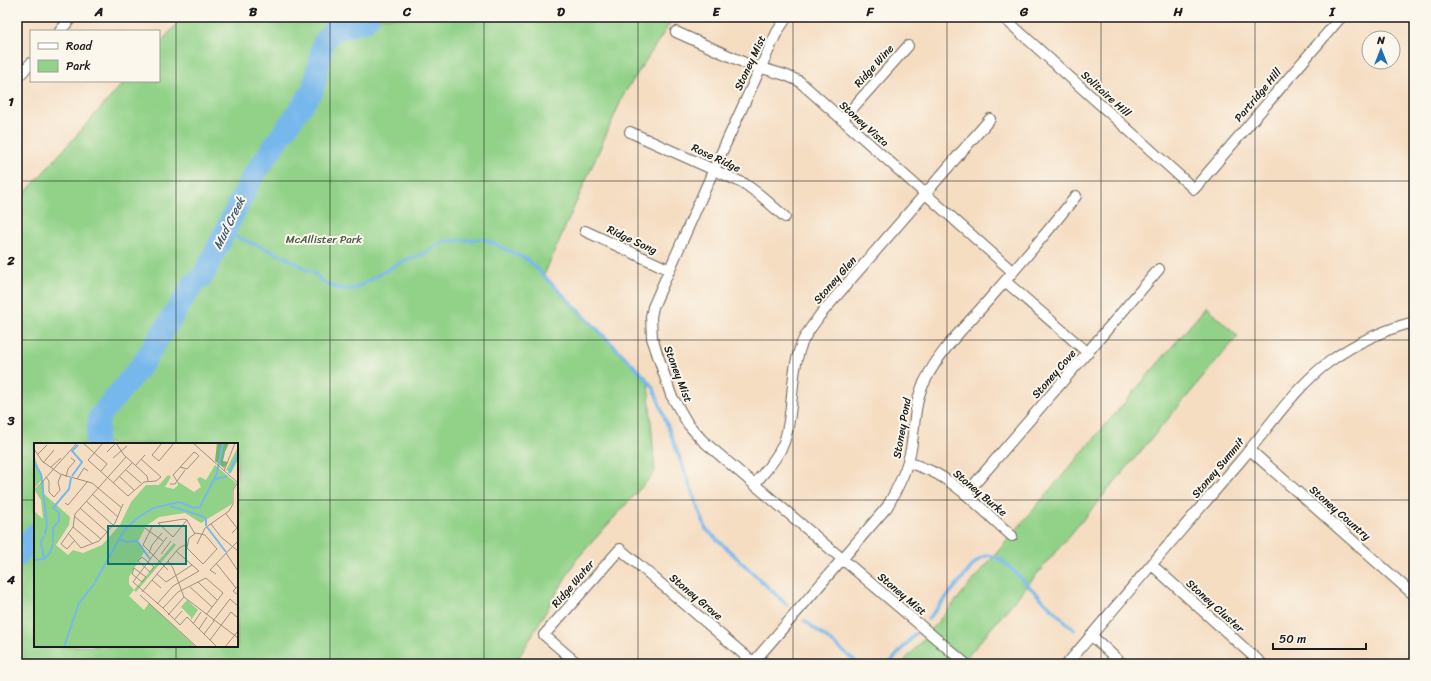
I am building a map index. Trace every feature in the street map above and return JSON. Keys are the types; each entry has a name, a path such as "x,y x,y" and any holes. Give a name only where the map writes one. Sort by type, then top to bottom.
{"street":[{"path":"61,30 72,17"},
{"name":"Stoney Mist","path":"787,17 777,32 653,307 651,317 652,338 671,395 684,418 697,435 966,664"},
{"name":"Solitaire Hill","path":"1003,17 1194,189"},
{"name":"Partridge Hill","path":"1194,189 1341,17"},
{"name":"Stoney Vista","path":"676,32 745,63 786,75 799,81 1013,272"},
{"name":"Ridge Wine","path":"842,120 908,46"},
{"path":"17,78 30,64"},
{"name":"Stoney Glen","path":"754,485 775,458 784,443 789,423 797,364 802,343 820,315 924,193 990,119"},
{"name":"Rose Ridge","path":"630,132 714,169 750,188 785,217"},
{"name":"Stoney Pond","path":"754,663 887,507 899,487 908,462 917,404 924,382 936,361 1076,196"},
{"name":"Ridge Song","path":"585,231 670,270"},
{"name":"Stoney Cove","path":"966,494 1159,269"},
{"path":"1005,281 1088,353"},
{"name":"Stoney Summit","path":"1067,664 1250,450 1304,384 1328,362 1366,339 1391,328 1414,322"},
{"name":"Stoney Country","path":"1250,450 1414,595"},
{"name":"Stoney Burke","path":"908,462 932,471 966,494 1012,536"},
{"name":"Ridge Water","path":"578,664 544,635 620,549"},
{"name":"Stoney Grove","path":"620,549 754,663"},
{"name":"Stoney Cluster","path":"1152,565 1262,664"},
{"path":"1091,635 1122,664"}],"green space":[{"name":"McAllister Park","path":"183,17 674,17 624,94 544,275 648,382 655,472 576,560 515,664 17,664 17,202 124,82 160,82 160,43"},
{"path":"1206,307 1238,336 961,664 902,664"}],"waterway":[{"name":"Mud Creek","path":"96,443 99,417 141,366 193,284 203,276 252,177 313,90 323,43 332,31 364,22 369,17"},
{"path":"225,232 285,257 315,274 324,283 341,289 354,289 403,261 424,254 435,246 448,241 484,239 528,260 645,377 654,389 706,529 787,605"},
{"name":"Mud Creek","path":"17,557 34,535"},
{"path":"928,619 979,559 986,556 993,556 1005,563 1074,630"},
{"path":"804,620 859,664"},
{"path":"889,664 915,634"}]}
